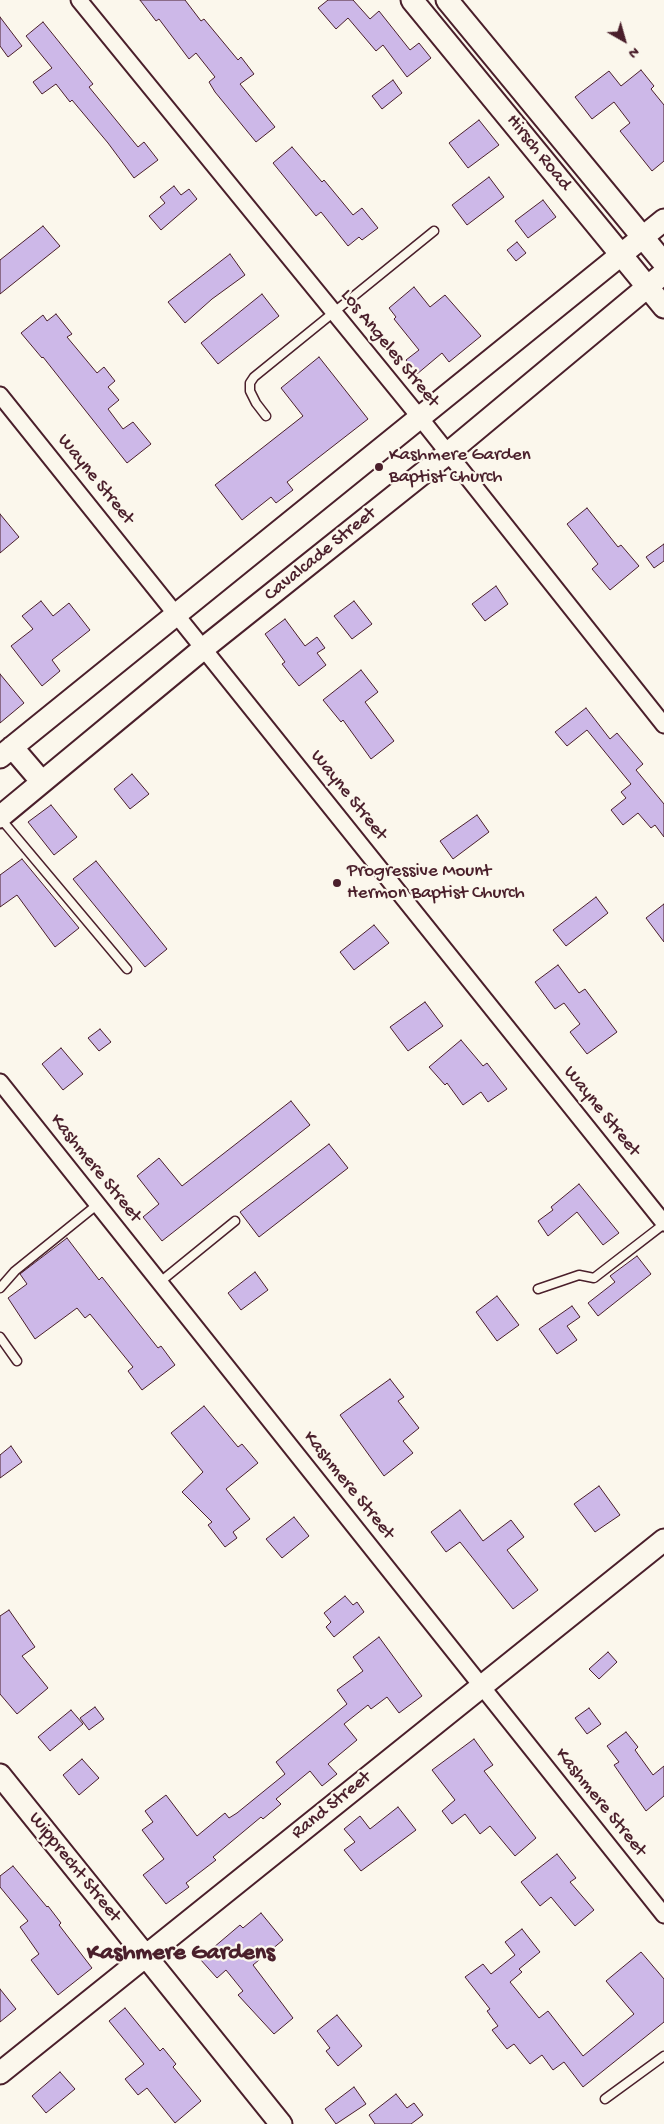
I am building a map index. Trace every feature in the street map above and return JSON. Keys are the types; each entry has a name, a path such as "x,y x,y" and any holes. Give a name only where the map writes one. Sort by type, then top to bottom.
{"main road":[{"name":"Hirsch Road","path":"412,0 621,255 656,280 664,307"},
{"name":"Hirsch Road","path":"447,0 664,262"},
{"path":"42,782 6,752 421,419 664,220"},
{"name":"Cavalcade Street","path":"0,817 204,648 447,454 656,280"},
{"name":"Rand Street","path":"0,2073 664,1540"},
{"name":"Wipprecht Street","path":"0,1775 281,2124"}],"street":[{"name":"Los Angeles Street","path":"79,0 421,419 664,725"},
{"name":"Wayne Street","path":"0,395 664,1224"},
{"name":"Kashmere Street","path":"0,1082 664,1915"}],"lane":[{"path":"266,416 250,391 250,383 254,377 434,230"},
{"path":"0,817 127,970"},
{"path":"0,1288 14,1271 98,1204"},
{"path":"160,1282 235,1221"},
{"path":"538,1289 579,1275 594,1278 664,1224"},
{"path":"0,1337 17,1361"},
{"path":"605,2099 664,2056"}],"building":[{"path":"140,0 185,0 201,21 204,19 238,60 241,57 254,74 240,84 275,127 256,142 215,92 209,82 215,77 196,53 189,59 159,19 156,21"},
{"path":"328,0 353,0 370,19 379,11 410,50 419,43 431,58 407,77 383,45 376,51 348,18 336,29 318,8"},
{"path":"0,17 22,46 8,57 0,46"},
{"path":"43,22 93,84 89,87 138,147 144,142 158,160 134,178 108,143 56,84 42,94 33,82 52,68 26,36"},
{"path":"641,70 654,86 651,89 664,105 664,161 652,171 620,131 630,123 614,102 592,119 575,97 609,71 621,86"},
{"path":"393,80 402,93 382,109 372,96"},
{"path":"479,120 499,145 468,168 449,143"},
{"path":"292,147 322,182 324,180 353,215 362,208 378,228 362,240 359,237 348,246 321,212 316,216 273,163"},
{"path":"489,177 504,197 467,225 452,205"},
{"path":"174,186 181,195 189,189 197,199 161,230 149,216 165,203 160,197"},
{"path":"543,200 556,217 528,238 515,221"},
{"path":"43,226 60,246 0,294 0,260"},
{"path":"517,242 526,253 516,261 507,250"},
{"path":"230,254 245,275 212,299 185,323 168,302"},
{"path":"414,287 430,307 445,295 481,336 449,362 442,353 417,374 406,360 419,350 394,319 396,317 389,308"},
{"path":"262,294 279,316 218,364 201,343"},
{"path":"56,314 72,334 67,337 97,373 104,367 115,381 108,387 119,400 108,409 123,429 133,422 151,444 127,463 43,357 21,333 43,315 47,321"},
{"path":"319,357 368,419 287,482 293,490 276,503 271,497 242,520 215,485 303,416 281,388"},
{"path":"587,508 618,547 621,545 639,566 610,590 592,569 598,564 567,524"},
{"path":"0,514 19,537 0,553"},
{"path":"664,544 664,561 654,568 646,557"},
{"path":"496,586 508,604 485,621 472,604"},
{"path":"41,601 53,616 69,603 90,630 52,660 60,671 42,686 11,646 33,629 22,616"},
{"path":"354,601 372,624 352,639 334,616"},
{"path":"285,619 305,646 317,637 325,648 317,653 326,665 299,686 282,664 285,662 265,634"},
{"path":"361,670 378,692 365,702 394,741 371,759 343,720 341,722 323,700"},
{"path":"0,674 24,703 0,723"},
{"path":"586,708 610,739 617,733 643,764 636,770 664,804 664,837 655,825 651,828 638,813 623,825 611,810 626,798 621,792 631,784 587,730 567,746 555,732"},
{"path":"132,774 149,794 130,809 114,789"},
{"path":"51,805 77,837 54,855 28,822"},
{"path":"477,815 489,832 453,859 440,841"},
{"path":"22,859 79,928 55,947 17,895 0,907 0,875"},
{"path":"96,861 167,949 145,967 73,879"},
{"path":"596,897 608,913 566,946 553,930"},
{"path":"664,904 664,942 646,918"},
{"path":"374,925 389,943 354,970 340,952"},
{"path":"558,965 579,993 585,989 617,1032 587,1054 570,1032 580,1024 564,1003 555,1009 535,982"},
{"path":"425,1002 443,1026 408,1051 390,1027"},
{"path":"100,1029 111,1042 99,1051 88,1038"},
{"path":"461,1040 483,1066 487,1063 507,1089 488,1102 481,1092 463,1105 447,1083 445,1085 429,1067"},
{"path":"61,1048 83,1074 63,1090 42,1064"},
{"path":"291,1101 310,1125 162,1241 143,1217 159,1204 137,1176 159,1158 182,1186"},
{"path":"329,1144 348,1168 259,1237 240,1212"},
{"path":"579,1184 619,1233 603,1245 577,1212 548,1236 538,1221 553,1210 551,1207"},
{"path":"67,1238 99,1280 102,1277 158,1348 161,1346 175,1365 142,1390 128,1371 133,1367 90,1314 85,1318 77,1308 35,1339 8,1298 27,1284 20,1274"},
{"path":"637,1256 651,1274 598,1316 588,1303 615,1282 610,1276"},
{"path":"255,1272 268,1290 241,1310 228,1293"},
{"path":"497,1296 519,1325 497,1341 476,1312"},
{"path":"572,1306 580,1317 567,1326 577,1340 557,1354 539,1329"},
{"path":"390,1379 404,1397 398,1401 419,1428 403,1441 413,1453 384,1476 340,1415"},
{"path":"204,1406 238,1447 242,1444 258,1463 226,1489 250,1519 233,1532 237,1538 225,1547 208,1525 212,1522 182,1492 203,1472 171,1433"},
{"path":"11,1446 22,1462 0,1478 0,1455"},
{"path":"599,1486 620,1515 595,1532 574,1504"},
{"path":"460,1510 483,1541 511,1520 524,1537 507,1550 538,1590 513,1609 460,1542 446,1552 431,1532"},
{"path":"294,1517 309,1536 282,1558 266,1539"},
{"path":"345,1596 353,1605 357,1602 364,1612 334,1637 326,1627 331,1622 324,1613"},
{"path":"9,1610 35,1647 22,1656 48,1688 17,1714 0,1694 0,1616"},
{"path":"379,1637 422,1696 399,1713 387,1697 371,1709 368,1705 344,1724 357,1740 328,1764 337,1774 322,1786 310,1771 276,1799 281,1804 263,1819 261,1817 213,1857 216,1860 186,1883 189,1887 166,1904 143,1875 164,1859 142,1830 153,1822 145,1811 166,1795 197,1836 225,1813 229,1818 237,1813 285,1774 276,1762 347,1704 337,1690 363,1671 353,1657"},
{"path":"608,1652 617,1662 599,1679 589,1669"},
{"path":"95,1707 104,1719 89,1730 80,1718"},
{"path":"589,1708 601,1724 587,1734 575,1718"},
{"path":"71,1710 83,1724 50,1751 38,1737"},
{"path":"626,1732 638,1747 635,1750 653,1775 664,1766 664,1796 646,1811 614,1765 619,1762 607,1746"},
{"path":"474,1739 493,1765 484,1771 536,1838 515,1856 490,1826 480,1834 465,1814 452,1824 442,1811 455,1800 432,1770"},
{"path":"82,1759 99,1778 79,1795 63,1775"},
{"path":"398,1807 416,1830 361,1871 344,1850 355,1842 344,1829 360,1816 370,1829"},
{"path":"557,1854 576,1878 570,1882 594,1910 575,1926 551,1897 540,1906 521,1882"},
{"path":"13,1866 48,1906 61,1923 59,1925 92,1968 58,1995 31,1960 39,1954 20,1927 28,1921 0,1887 0,1876"},
{"path":"261,1913 283,1940 253,1965 293,2018 274,2034 238,1995 243,1991 226,1970 217,1978 200,1959 240,1925 243,1928"},
{"path":"522,1929 540,1952 519,1969 522,1972 510,1982 539,2018 548,2011 583,2056 634,2014 606,1981 641,1952 664,1979 664,2022 583,2087 564,2062 553,2070 542,2055 530,2064 514,2044 507,2049 492,2030 498,2026 487,2011 490,2009 465,1977 483,1964 491,1974 515,1955 505,1942"},
{"path":"0,1989 16,2009 0,2022"},
{"path":"125,2008 160,2051 163,2048 176,2064 173,2067 201,2101 175,2123 147,2088 138,2095 125,2079 144,2064 109,2021"},
{"path":"337,2015 362,2046 338,2066 326,2051 330,2048 317,2031"},
{"path":"60,2072 75,2089 46,2113 32,2096"},
{"path":"354,2087 366,2104 336,2124 325,2109"},
{"path":"396,2094 407,2108 414,2103 423,2115 411,2124 375,2124 369,2115"}],"place":[{"name":"Kashmere Garden Baptist Church","path":"379,467"},
{"name":"Progressive Mount Hermon Baptist Church","path":"337,883"}],"district":[{"name":"Kashmere Gardens","path":"181,1954"}]}
